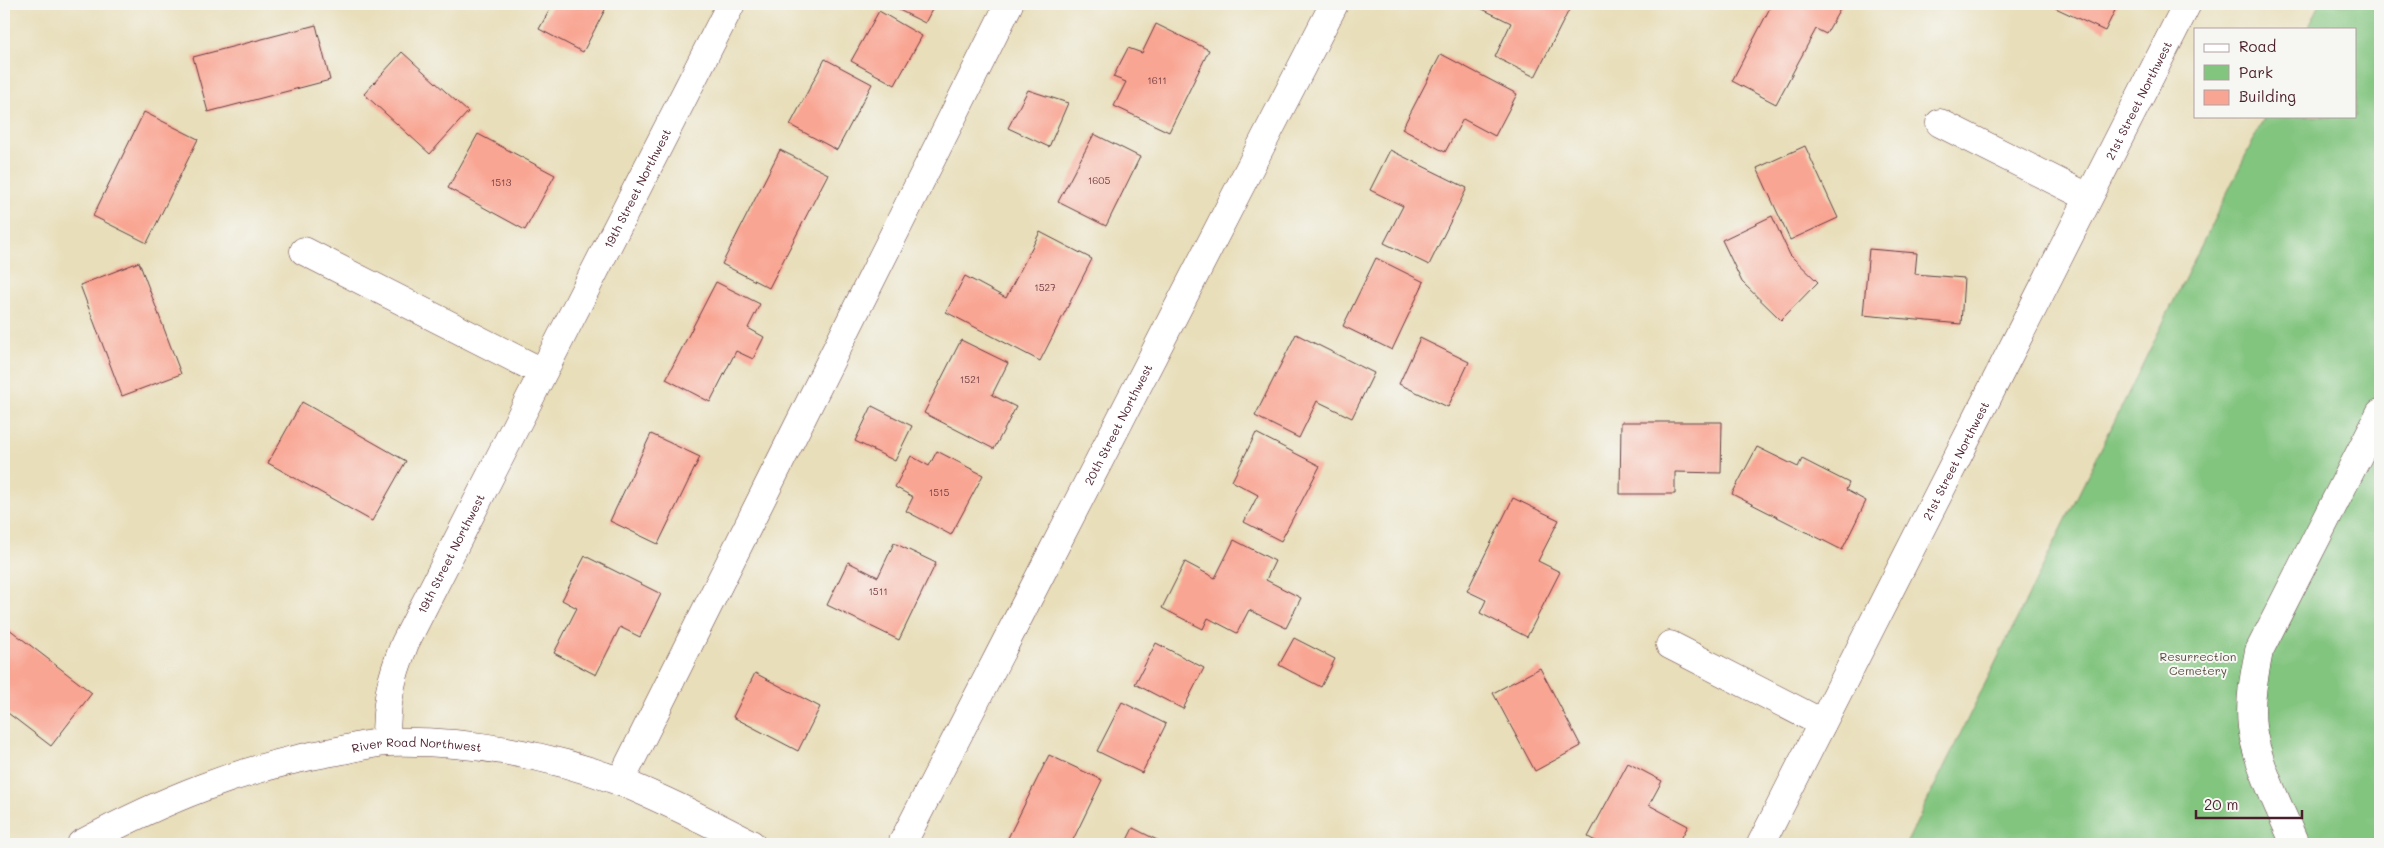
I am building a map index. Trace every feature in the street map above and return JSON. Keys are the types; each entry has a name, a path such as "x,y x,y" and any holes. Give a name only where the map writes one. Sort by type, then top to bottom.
{"street":[{"name":"19th Street Northwest","path":"386,742 386,709 392,675 405,643 731,4"},
{"path":"620,782 1009,4"},
{"name":"20th Street Northwest","path":"902,844 1334,4"},
{"name":"21st Street Northwest","path":"1761,844 2187,4"},
{"path":"1940,123 2088,197"},
{"path":"304,251 542,372"},
{"path":"2295,844 2265,772 2252,728 2252,687 2260,650 2380,413"},
{"path":"1670,645 1822,723"},
{"name":"River Road Northwest","path":"81,844 139,813 238,774 311,756 386,742 457,744 514,752 570,766 620,782 665,800 751,844"}],"green space":[{"name":"Resurrection Cemetery","path":"2320,4 2380,4 2380,844 1906,844 2264,118 2356,118 2356,28 2308,28"}],"building":[{"path":"553,4 608,4 583,52 539,29"},
{"path":"887,4 935,4 925,23"},
{"path":"1472,4 1572,4 1535,77 1495,57 1511,23"},
{"path":"1772,4 1843,4 1826,34 1816,29 1776,104 1732,81"},
{"path":"2047,4 2118,4 2105,31"},
{"path":"879,11 922,36 895,85 851,61"},
{"path":"1156,24 1209,50 1169,132 1114,106 1126,82 1113,77 1128,48 1142,53"},
{"path":"316,25 330,80 208,112 193,57"},
{"path":"402,52 468,112 430,154 364,94"},
{"path":"1441,54 1517,94 1495,136 1463,119 1445,152 1402,129"},
{"path":"825,59 872,84 837,150 790,125"},
{"path":"1028,90 1068,103 1049,147 1008,128"},
{"path":"144,112 198,139 147,243 93,216"},
{"path":"478,134 555,175 525,230 448,188"},
{"path":"1094,134 1140,157 1106,226 1058,202"},
{"path":"1805,146 1838,218 1790,240 1757,168"},
{"path":"780,150 828,174 769,288 722,264"},
{"path":"1390,150 1467,188 1429,265 1384,243 1403,206 1370,190"},
{"path":"1772,216 1790,255 1818,282 1781,320 1742,282 1722,240"},
{"path":"1040,232 1092,259 1040,361 946,312 965,276 1006,298"},
{"path":"1869,249 1917,253 1915,274 1964,278 1961,324 1863,315"},
{"path":"1376,258 1424,282 1392,350 1343,326"},
{"path":"139,262 181,374 122,396 80,285"},
{"path":"716,282 760,304 748,328 764,337 753,359 736,351 710,402 666,379"},
{"path":"1296,334 1374,373 1352,418 1317,401 1299,438 1255,416"},
{"path":"1420,338 1469,362 1448,407 1399,384"},
{"path":"961,340 1008,363 992,395 1016,407 994,449 924,413"},
{"path":"302,402 406,461 372,521 268,463"},
{"path":"872,406 912,426 895,461 855,441"},
{"path":"1621,422 1722,422 1721,473 1675,472 1675,494 1620,494"},
{"path":"1256,433 1320,466 1281,541 1244,522 1258,495 1232,481"},
{"path":"651,434 700,457 658,544 610,521"},
{"path":"1757,447 1798,467 1802,459 1849,483 1846,490 1866,501 1842,550 1732,494"},
{"path":"937,451 983,475 951,535 906,511 913,497 895,487 911,456 929,466"},
{"path":"1513,498 1559,520 1538,561 1560,572 1527,637 1480,613 1486,600 1467,591"},
{"path":"1234,540 1275,561 1266,580 1301,598 1286,628 1249,610 1237,633 1208,618 1203,629 1162,608 1185,562 1215,578"},
{"path":"894,543 936,563 899,640 827,605 848,562 878,577"},
{"path":"585,556 661,594 640,637 620,627 596,675 554,653 577,608 562,600"},
{"path":"4,625 92,693 51,746 4,710"},
{"path":"1294,638 1335,659 1321,687 1279,665"},
{"path":"1156,643 1204,668 1183,709 1135,684"},
{"path":"1540,668 1581,746 1535,771 1493,693"},
{"path":"755,673 820,707 798,751 733,717"},
{"path":"1122,702 1166,724 1142,773 1097,751"},
{"path":"1049,755 1102,780 1071,844 1005,844"},
{"path":"1628,763 1662,781 1649,805 1688,826 1678,844 1601,844 1588,837"},
{"path":"1133,828 1165,844 1125,844"}]}
